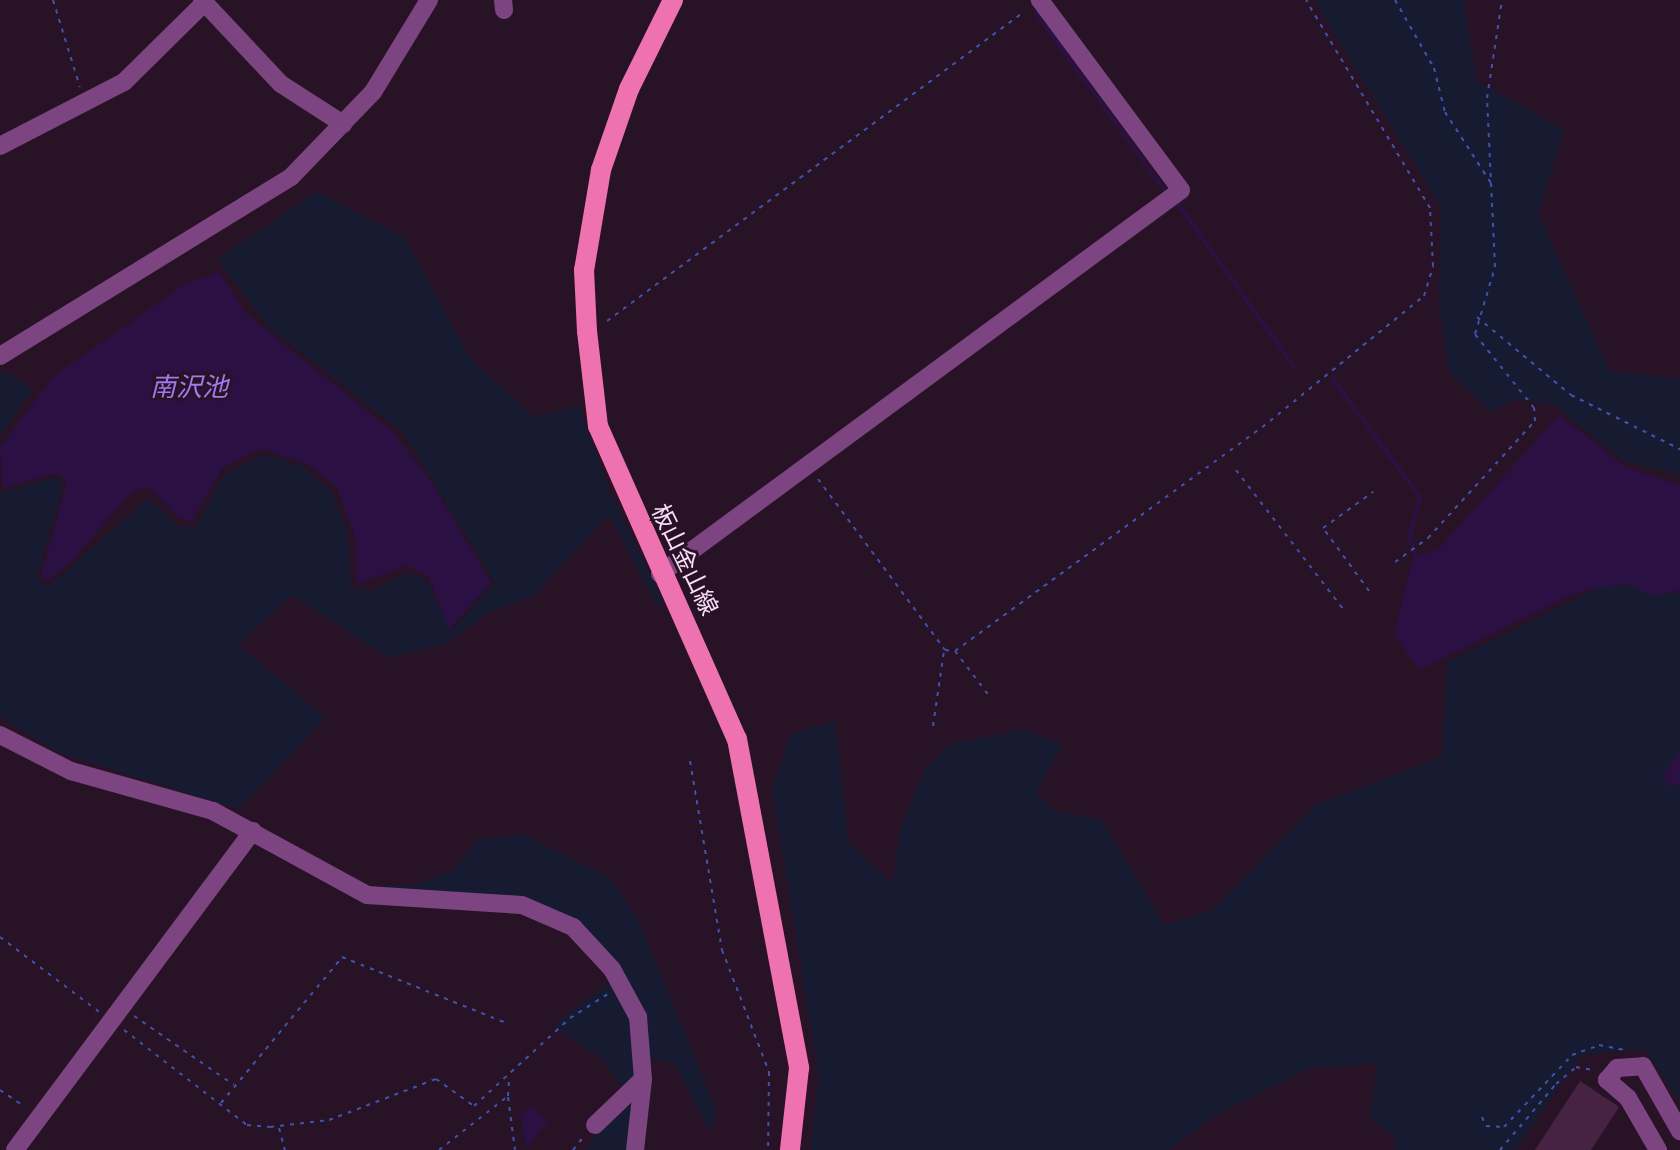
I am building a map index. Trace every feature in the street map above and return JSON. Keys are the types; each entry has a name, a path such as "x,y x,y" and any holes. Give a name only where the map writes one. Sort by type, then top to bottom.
{"main road":[{"name":"板山金山線","path":"673,0 629,89 606,157 584,270 598,426 660,574 737,739 799,1068 790,1150"}],"street":[{"path":"0,356 240,214 343,124 388,71 429,0"},
{"path":"0,146 141,69 203,1 281,84 343,124"},
{"path":"660,574 1181,190 1034,4"},
{"path":"0,735 71,771 213,811 253,831 327,879 367,895 522,905 558,917 589,941 623,985 638,1017 643,1079 635,1150"},
{"path":"15,1150 253,831"},
{"path":"1658,1150 1628,1098 1607,1080 1623,1065 1643,1066 1680,1131"},
{"path":"595,1125 643,1079"}],"path":[{"path":"53,0 85,101"},
{"path":"933,726 938,655 945,650 955,651 1270,421 1427,292 1430,208 1306,0"},
{"path":"1395,0 1427,54 1445,112 1491,184"},
{"path":"1395,562 1418,547 1535,421 1524,394 1478,345 1476,316 1495,267 1487,98 1502,0"},
{"path":"607,321 1034,4"},
{"path":"1476,316 1571,395 1680,449"},
{"path":"809,466 945,650"},
{"path":"1236,470 1344,610"},
{"path":"1369,591 1323,528 1373,492"},
{"path":"955,651 990,697"},
{"path":"690,761 722,950 769,1072 768,1150"},
{"path":"0,937 116,1014 235,1086"},
{"path":"221,1103 342,957 506,1023"},
{"path":"116,1014 247,1125 279,1127 329,1120 436,1079 474,1106 508,1079 570,1018 623,985"},
{"path":"1482,1117 1486,1126 1504,1127 1558,1068 1587,1048 1622,1048 1643,1066"},
{"path":"1500,1150 1576,1067 1607,1080"},
{"path":"508,1079 515,1150"},
{"path":"0,1090 29,1109"},
{"path":"439,1150 508,1096"},
{"path":"279,1127 285,1150"}],"shaded area":[{"path":"1314,0 1463,0 1477,81 1564,130 1538,214 1610,371 1680,379 1680,475 1626,462 1555,406 1517,399 1492,412 1450,373 1439,307 1440,206"},
{"path":"317,192 404,237 471,359 534,417 579,406 608,488 663,602 657,606 609,515 532,597 491,611 447,643 387,657 292,595 238,645 326,718 239,809 57,752 0,716 0,493 56,477 63,486 36,578 47,588 148,499 178,526 196,527 225,474 264,455 302,466 331,491 348,534 351,588 372,591 407,572 427,581 451,631 495,583 403,432 269,327 218,259"},
{"path":"5,371 33,389 0,436 0,375"},
{"path":"1609,583 1680,594 1680,1101 1643,1048 1580,1056 1516,1150 1393,1150 1396,1139 1371,1119 1377,1063 1308,1069 1215,1116 1168,1150 810,1150 819,1076 772,790 791,734 835,721 848,841 892,884 901,827 925,769 950,744 1025,729 1063,745 1036,792 1055,811 1102,820 1164,925 1212,910 1316,805 1442,757 1448,662"},
{"path":"524,835 609,877 639,921 717,1112 710,1132 674,1063 652,1058 644,1150 586,1150 621,1086 603,1059 553,1026 620,975 566,918 384,893 384,885 411,886 454,870 478,839"}],"water":[{"name":"南沢池","path":"219,272 246,314 391,430 430,480 491,583 449,629 429,577 407,565 357,584 355,536 337,488 306,463 261,449 222,468 192,521 179,519 149,487 132,491 71,562 49,580 41,576 67,483 57,473 3,488 0,447 54,376 188,282"},
{"path":"1559,415 1627,468 1680,485 1680,590 1652,596 1627,583 1578,592 1419,670 1394,634 1413,557 1438,550"},
{"path":"1680,752 1680,784 1669,786 1662,776"},
{"path":"532,1107 548,1120 527,1149 520,1115"}],"building":[{"path":"1580,1081 1619,1107 1591,1150 1535,1150"}],"waterway":[{"path":"1036,13 1164,190"},
{"path":"1178,204 1293,365"},
{"path":"1332,378 1420,497 1409,538 1417,557"}]}
